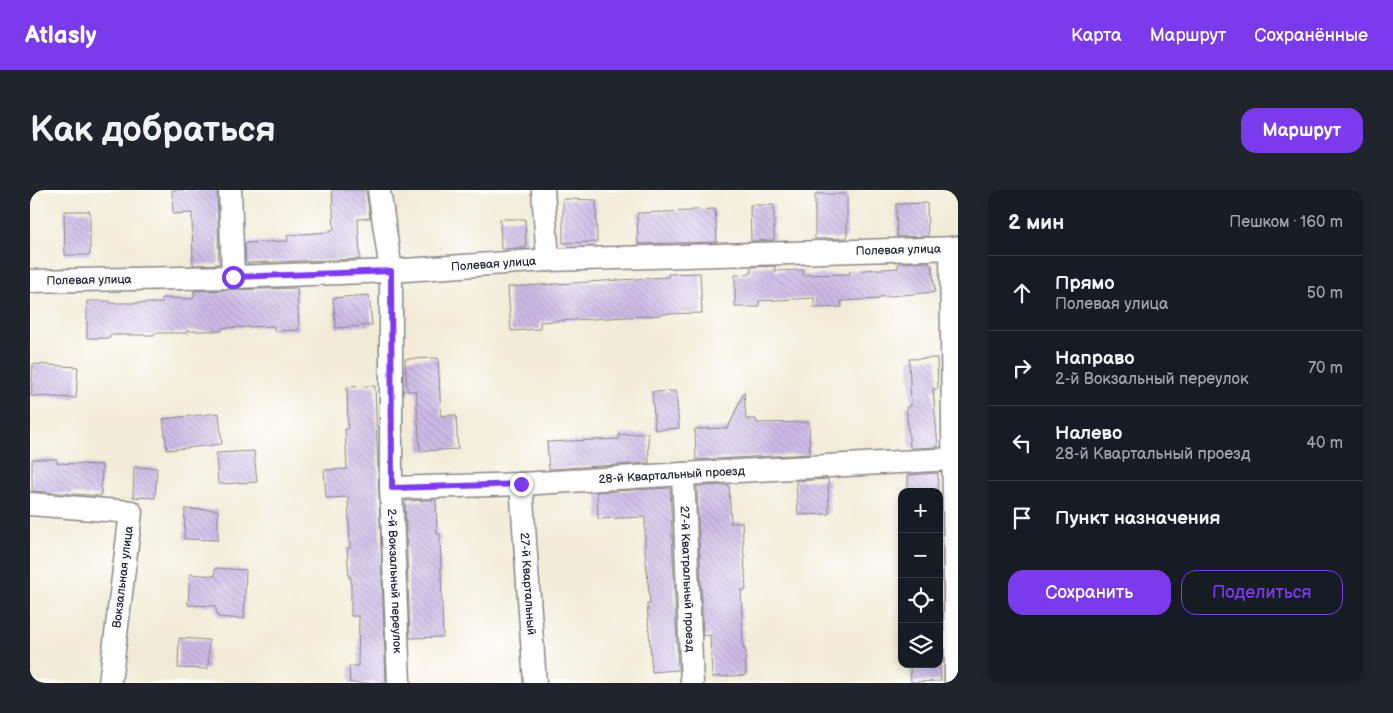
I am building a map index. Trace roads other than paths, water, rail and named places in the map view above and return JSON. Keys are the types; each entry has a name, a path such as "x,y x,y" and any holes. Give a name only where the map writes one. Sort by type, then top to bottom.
{"street":[{"path":"230,190 233,277"},
{"name":"2-й Вокзальный переулок","path":"379,190 391,271 392,488 399,683"},
{"path":"543,190 548,260"},
{"path":"954,248 953,459 956,683"},
{"name":"Полевая улица","path":"30,281 233,277 391,271 548,260 954,248"},
{"name":"28-й Квартальный проезд","path":"392,488 521,484 953,459"},
{"name":"27-й Кватральный проезд","path":"683,474 692,683"},
{"name":"27-й Квартальный","path":"521,484 535,683"},
{"name":"Вокзальная улица","path":"30,504 131,512 110,683"}]}
